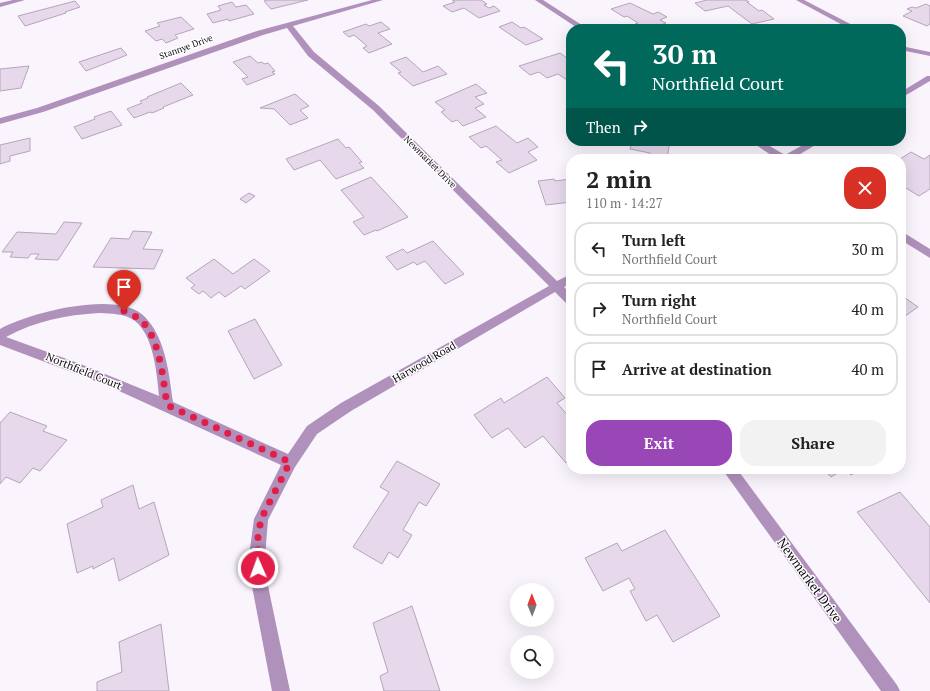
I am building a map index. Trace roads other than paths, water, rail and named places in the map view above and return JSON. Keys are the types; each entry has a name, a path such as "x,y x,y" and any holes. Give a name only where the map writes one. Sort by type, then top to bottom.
{"street":[{"path":"0,5 22,0"},
{"name":"Stannye Drive","path":"0,121 40,110 223,44 380,0"},
{"path":"538,0 576,24"},
{"path":"799,0 846,24"},
{"name":"Newmarket Drive","path":"288,25 311,54 376,108 566,296"},
{"path":"906,49 930,54"},
{"path":"906,92 930,78"},
{"path":"763,146 776,154"},
{"path":"793,154 809,146"},
{"path":"906,238 930,254"},
{"name":"Harwood Road","path":"281,691 259,581 257,556 261,519 290,462 312,430 341,411 566,281"},
{"path":"0,334 27,322 73,311 101,308 124,311 138,318 150,332 160,361 167,405"},
{"name":"Northfield Court","path":"0,340 48,356 167,405 290,462"},
{"name":"Newmarket Drive","path":"733,474 891,691"}]}
